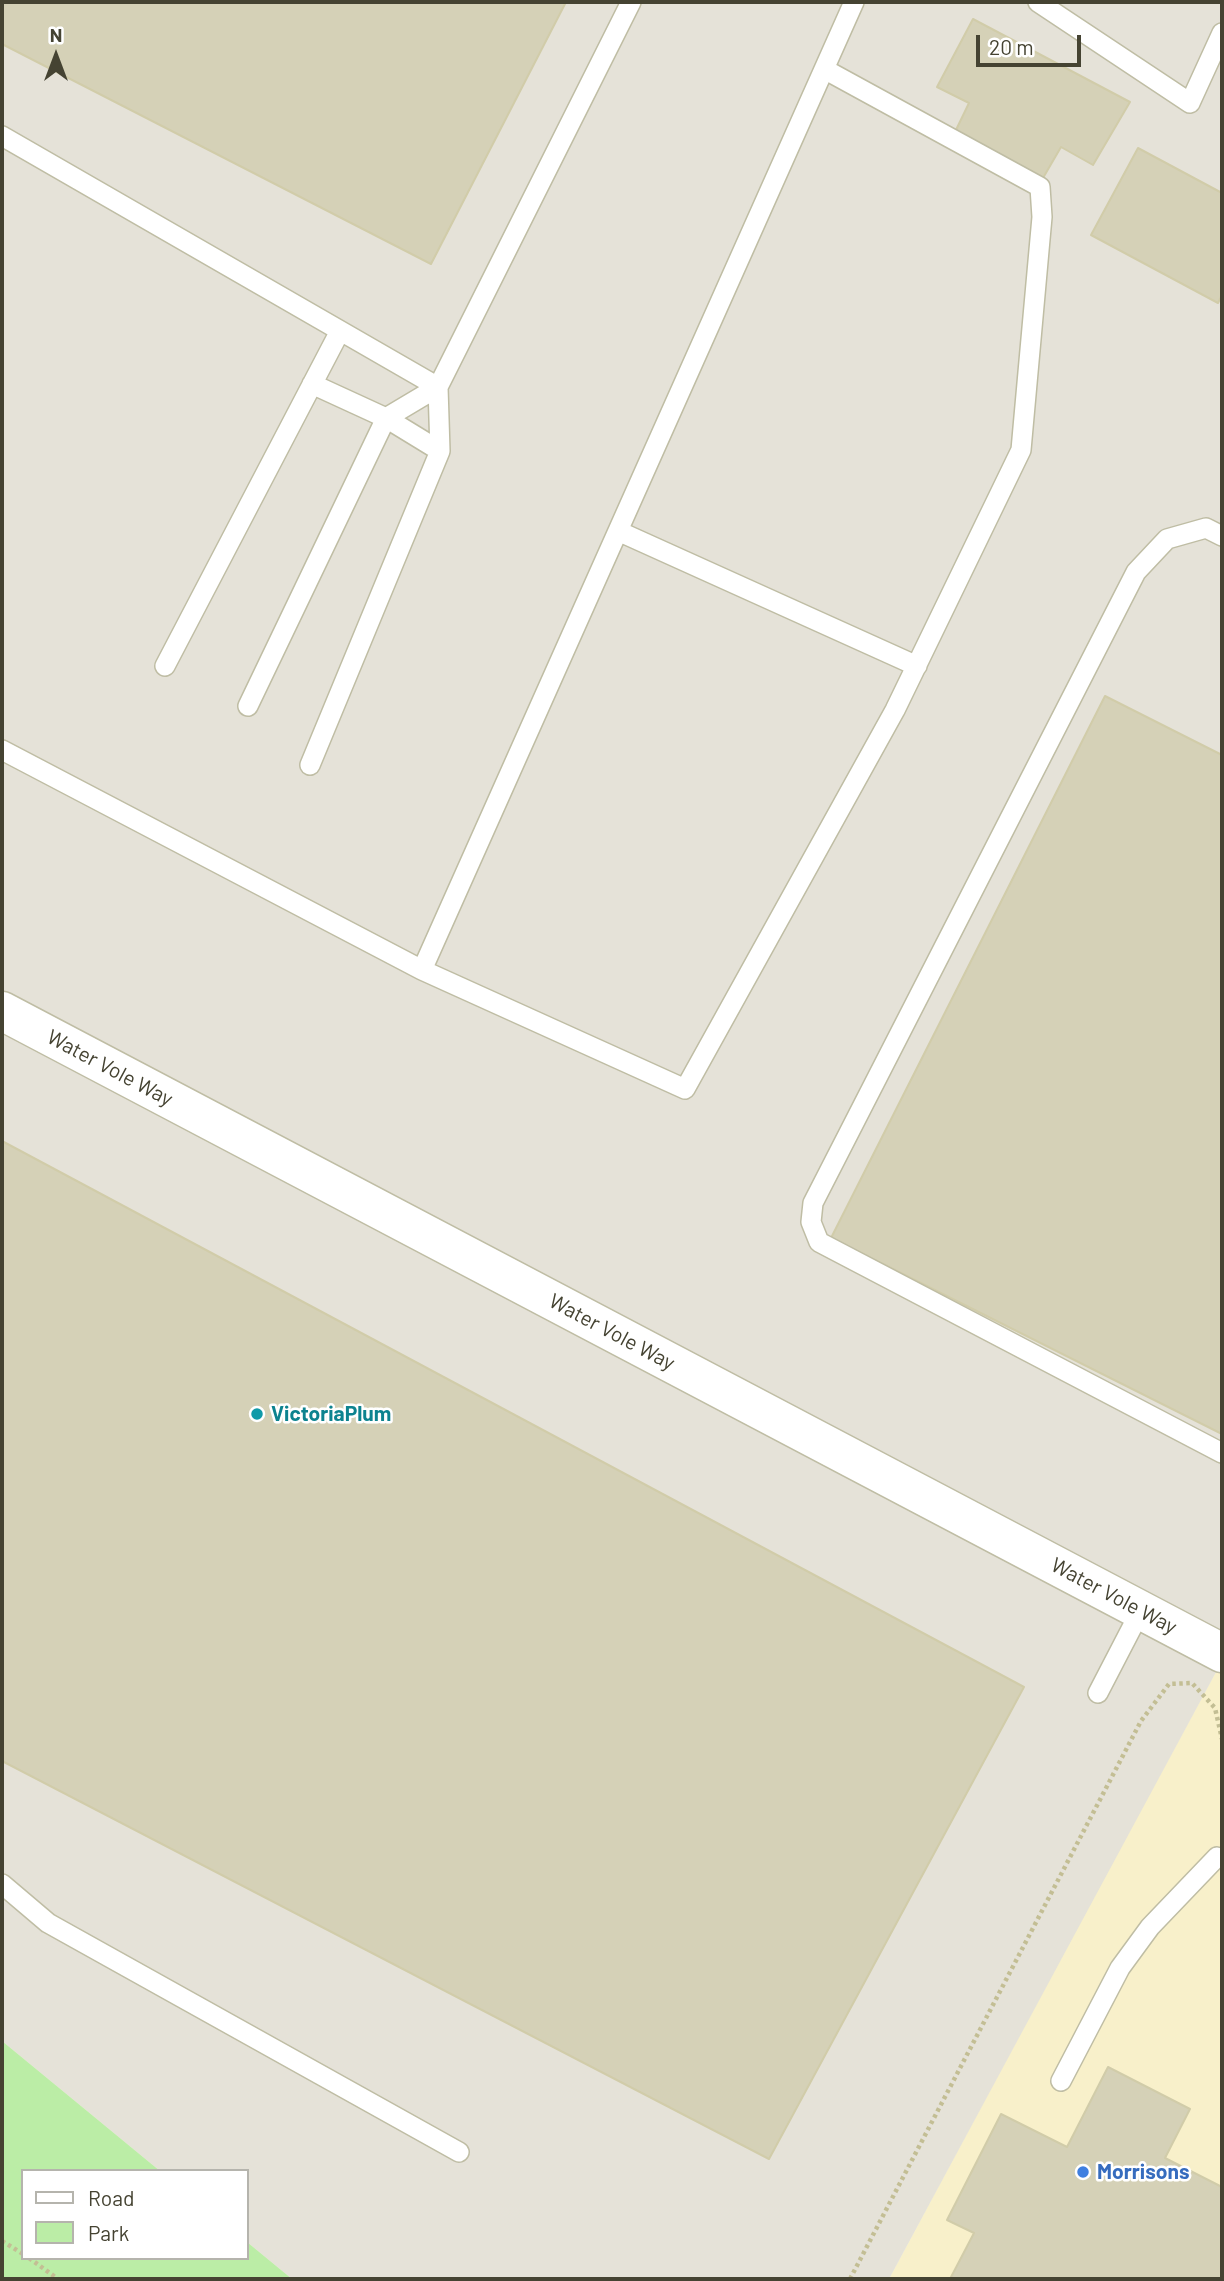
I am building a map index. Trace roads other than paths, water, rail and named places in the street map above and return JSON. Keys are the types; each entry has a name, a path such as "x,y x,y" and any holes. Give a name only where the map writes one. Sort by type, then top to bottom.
{"street":[{"name":"Water Vole Way","path":"2,1011 1222,1653"}],"lane":[{"path":"310,765 440,451 438,387 631,2"},
{"path":"422,970 854,2"},
{"path":"1038,2 1190,103 1222,33"},
{"path":"2,750 422,970 685,1089 895,710 1021,450 1042,217 1040,187 824,69"},
{"path":"2,136 438,387"},
{"path":"165,666 340,331"},
{"path":"312,384 386,418 440,451"},
{"path":"248,706 386,418 438,387"},
{"path":"1222,536 1206,528 1167,539 1136,572 813,1203 811,1222 819,1241 1222,1452"},
{"path":"618,531 916,666"},
{"path":"1098,1693 1140,1610"},
{"path":"1061,2081 1120,1968 1150,1927 1220,1854"},
{"path":"2,1884 48,1923 459,2152"}],"place":[{"name":"VictoriaPlum","path":"257,1414"},
{"name":"Morrisons","path":"1083,2172"}]}
